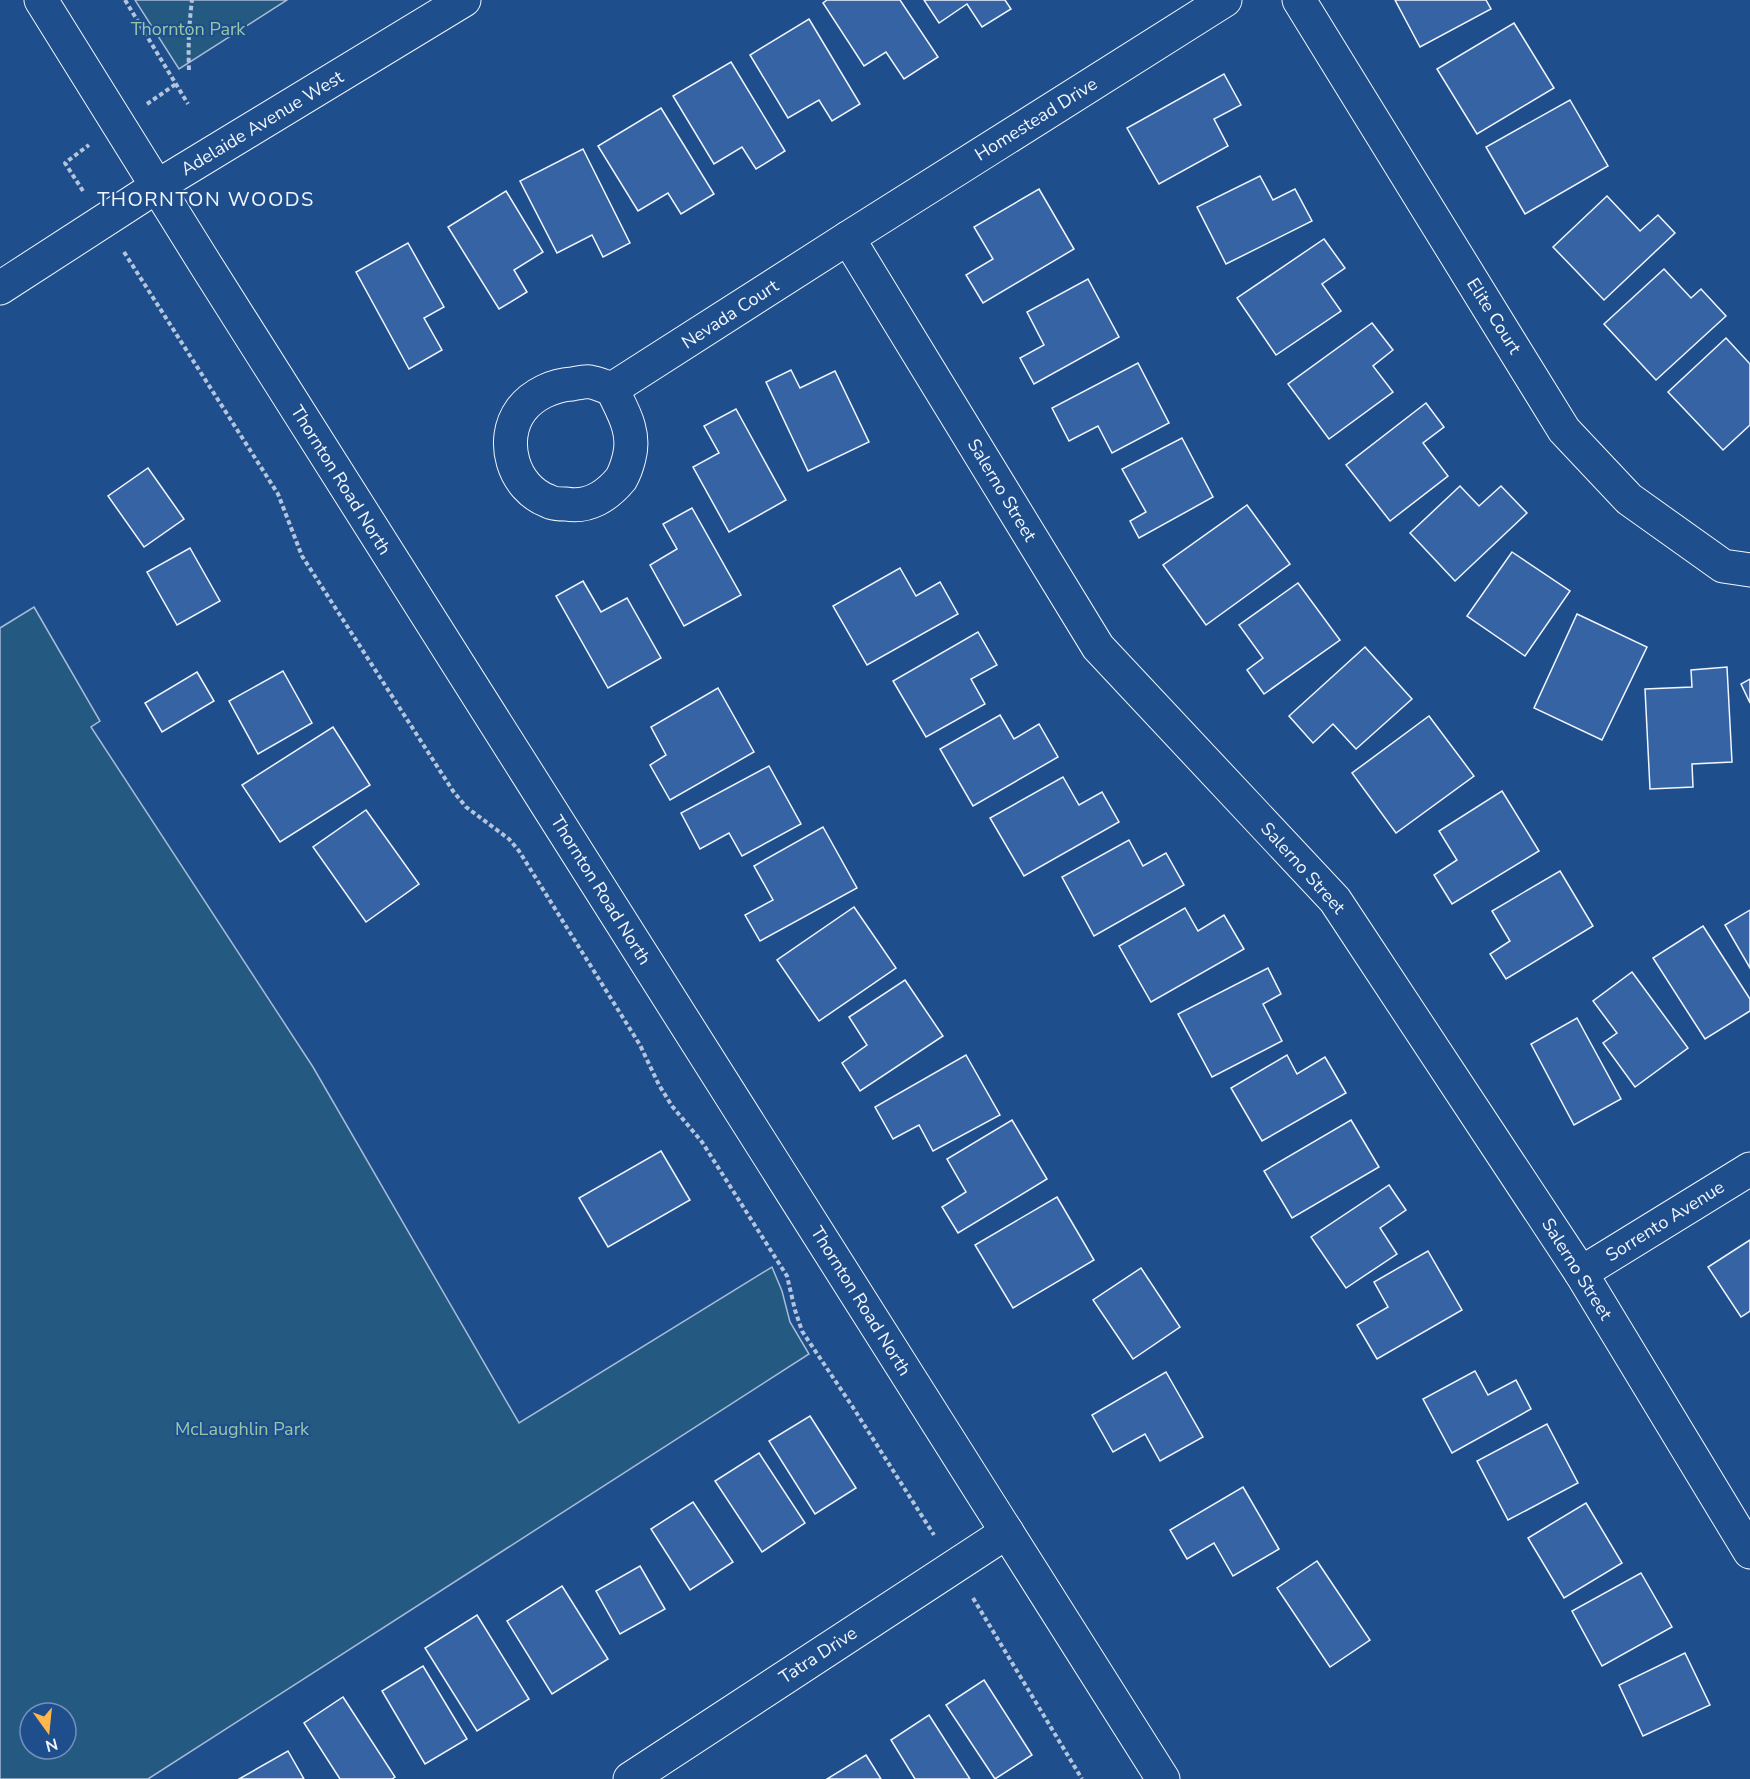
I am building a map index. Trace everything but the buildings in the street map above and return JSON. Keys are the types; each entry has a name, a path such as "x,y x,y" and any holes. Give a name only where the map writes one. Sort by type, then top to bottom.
{"street":[{"name":"Thornton Road North","path":"41,0 156,187 1163,1779"},
{"name":"Adelaide Avenue West","path":"0,288 156,187 464,0"},
{"name":"Homestead Drive","path":"848,238 1225,0"},
{"name":"Elite Court","path":"1299,0 1564,430 1629,499 1723,566 1750,570"},
{"name":"Nevada Court","path":"612,389 848,238"},
{"name":"Salerno Street","path":"848,238 1098,647 1335,900 1581,1273 1750,1552"},
{"name":"Sorrento Avenue","path":"1581,1273 1750,1169"},
{"name":"Tatra Drive","path":"630,1779 1007,1532"}],"path":[{"path":"124,0 188,104"},
{"path":"189,70 188,31 192,0"},
{"path":"163,93 176,84"},
{"path":"103,221 64,163 118,124"},
{"path":"133,267 278,494 302,556 453,791 466,807 509,839 519,851 640,1045 672,1106 702,1142 787,1276 802,1331 932,1532"},
{"path":"971,1595 1082,1779"}],"green space":[{"name":"Thornton Park","path":"135,0 287,0 179,69"},
{"name":"McLaughlin Park","path":"34,607 100,721 91,727 313,1067 519,1423 772,1267 782,1291 790,1322 809,1354 148,1779 0,1779 0,628"}],"district":[{"name":"THORNTON WOODS","path":"206,199"}]}
